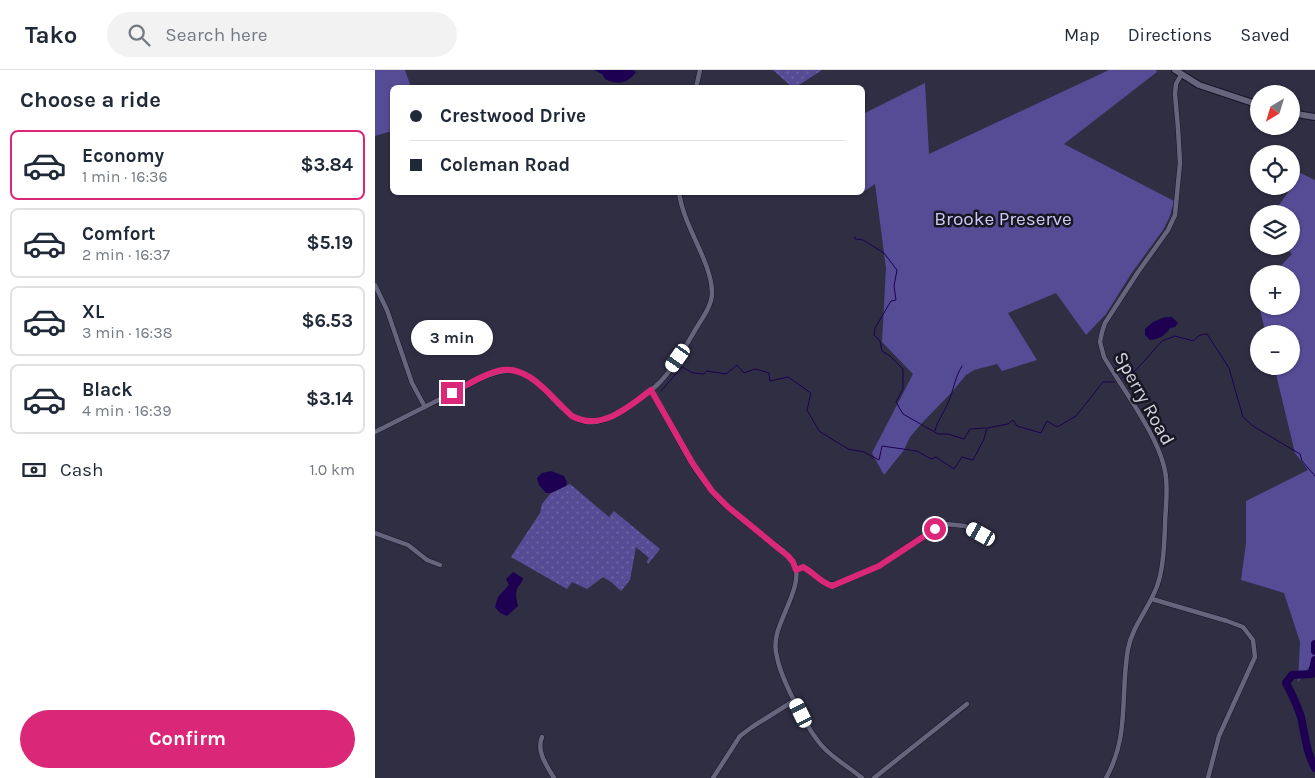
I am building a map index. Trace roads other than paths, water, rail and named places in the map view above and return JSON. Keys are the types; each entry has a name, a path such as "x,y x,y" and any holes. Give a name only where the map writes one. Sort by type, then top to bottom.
{"street":[{"path":"697,85 700,70"},
{"path":"1175,70 1199,86 1250,102"},
{"name":"Sperry Road","path":"1107,778 1116,760 1122,738 1127,662 1131,639 1159,582 1163,561 1167,489 1165,471 1153,440 1104,357 1100,342 1105,323 1168,230 1175,215 1180,163 1175,94 1176,84 1181,75"},
{"path":"1300,114 1315,116"},
{"path":"375,432 481,378 494,372 508,369 518,371 529,377 572,416 586,422 612,416 651,390 667,374 678,358 705,314 712,296 710,279 684,214 680,195"},
{"path":"375,285 387,310 412,383 425,407"},
{"path":"651,390 693,464 712,491 793,562 796,570 795,585 778,631 776,645 778,663 807,725 821,745 861,778"},
{"path":"796,570 803,567 824,583 832,586 879,566 932,530 946,524 965,526 992,541"},
{"path":"375,533 408,545 427,560 440,565"},
{"path":"1152,599 1243,627 1253,640 1255,657 1219,736 1208,778"},
{"path":"713,778 740,736 795,700"},
{"path":"874,778 967,704"},
{"path":"542,737 540,742 542,757 554,778"}],"waterway":[{"path":"855,237 855,239 863,240 884,253 897,270 894,286 896,300 891,301 875,328 874,335 880,341 882,351 903,369 903,389 896,402 903,414 938,434 948,434 964,439 970,429 986,428"},
{"path":"1122,378 1136,370 1162,341 1175,336 1193,341 1200,335 1207,334 1229,368 1243,417 1253,426 1300,454 1302,461 1315,476"},
{"path":"661,391 682,367 693,373 704,374 707,371 726,374 737,365 744,373 755,369 769,373 770,381 788,377 811,393 807,410 819,431 848,449 864,452 879,460 882,446 917,451 931,459 936,457 954,469 962,457 973,460 984,439 987,428 1008,424 1013,420 1017,426 1041,433 1047,421 1057,427 1076,416 1103,382 1114,382"},
{"path":"935,431 962,366"},
{"path":"1315,644 1315,651"},
{"path":"1315,660 1312,674 1292,675 1286,683 1301,717 1308,749 1315,768"}],"park label":[{"name":"Brooke Preserve","path":"1003,218"}]}
